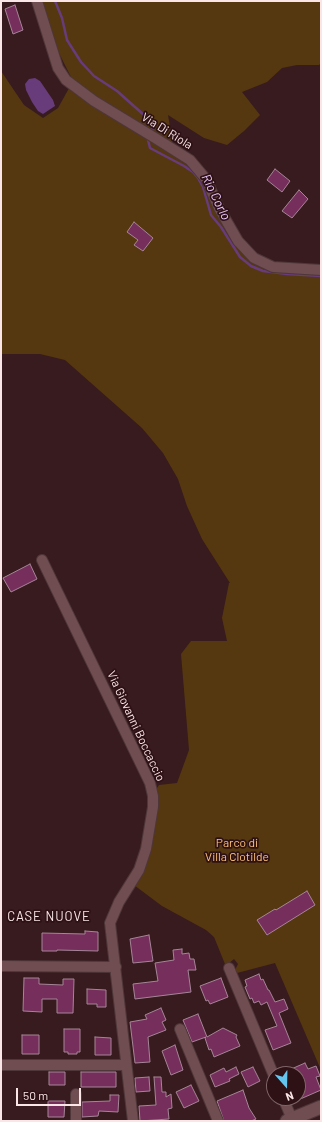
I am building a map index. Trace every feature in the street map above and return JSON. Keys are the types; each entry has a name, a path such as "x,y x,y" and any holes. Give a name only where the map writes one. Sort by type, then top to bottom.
{"street":[{"name":"Via Di Riola","path":"37,1 58,68 66,80 94,101 190,160 206,179 219,208 238,242 254,258 273,267 321,270"},
{"name":"Via Giovanni Boccaccio","path":"42,560 150,783 153,796 153,807 146,849 139,870 119,902 110,923 133,1121"},
{"path":"1,966 116,967"},
{"path":"229,968 270,1066"},
{"path":"180,1029 218,1121"},
{"path":"1,1065 126,1065"},
{"path":"76,1094 76,1121"},
{"path":"286,1106 290,1120 321,1107"}],"green space":[{"name":"Parco di Villa Clotilde","path":"39,1 321,1 321,63 319,65 297,65 282,68 267,82 242,92 260,115 227,145 204,138 168,115 174,150 192,164 217,207 262,264 321,273 321,1070 275,963 237,973 235,970 238,964 234,959 228,964 225,964 214,937 206,930 162,906 134,885 151,845 156,821 157,788 159,785 177,783 189,750 181,654 191,641 227,641 222,618 230,583 202,539 187,506 178,479 163,453 142,428 65,360 40,354 1,354 1,71 24,105 43,118 58,108 73,81 53,41"}],"shaded area":[{"path":"35,78 40,81 53,100 55,106 43,114 38,111 26,90 25,84 29,79"}],"building":[{"path":"15,5 23,30 13,34 5,9"},
{"path":"275,169 290,181 282,192 267,180"},
{"path":"299,190 308,199 292,218 282,211"},
{"path":"134,222 153,238 143,251 134,245 138,240 127,232"},
{"path":"30,564 37,579 11,592 3,578"},
{"path":"307,891 315,905 267,935 257,920"},
{"path":"85,931 98,932 98,951 42,951 42,933 85,934"},
{"path":"149,935 153,961 133,963 130,939"},
{"path":"182,949 182,954 189,953 190,959 194,959 196,970 188,970 191,992 135,999 133,984 158,981 155,963 174,960 173,950"},
{"path":"259,974 261,980 263,979 275,1002 284,999 288,1009 279,1013 291,1043 273,1050 265,1030 277,1026 267,1002 261,1005 259,1001 254,1003 252,998 250,999 245,987 247,986 245,980"},
{"path":"24,978 39,978 39,984 63,985 63,979 74,979 73,1013 57,1013 57,999 42,999 42,1012 23,1011"},
{"path":"221,978 228,997 210,1004 208,1000 206,1001 200,986"},
{"path":"87,989 106,990 106,1007 97,1007 97,1004 87,1004"},
{"path":"161,1008 166,1020 162,1022 166,1030 148,1037 150,1062 135,1063 130,1022 147,1019 145,1015"},
{"path":"198,1014 207,1037 223,1028 237,1035 236,1037 240,1046 214,1057 211,1049 209,1050 206,1037 192,1042 183,1020"},
{"path":"64,1029 80,1029 80,1052 77,1052 77,1054 68,1054 68,1052 64,1052"},
{"path":"22,1035 39,1035 39,1054 22,1054"},
{"path":"95,1037 111,1038 111,1055 95,1055"},
{"path":"175,1045 183,1070 171,1075 162,1051"},
{"path":"305,1063 308,1069 316,1066 320,1076 316,1077 321,1090 306,1097 306,1066 298,1066"},
{"path":"236,1067 239,1074 229,1079 230,1081 215,1087 210,1075 224,1068 226,1072"},
{"path":"253,1067 260,1081 248,1087 241,1072"},
{"path":"49,1072 65,1072 65,1085 49,1085"},
{"path":"81,1072 116,1072 116,1087 81,1087"},
{"path":"149,1077 150,1091 136,1092 135,1078"},
{"path":"154,1077 161,1077 162,1092 166,1092 166,1097 171,1094 172,1108 168,1109 169,1119 140,1121 139,1106 156,1105"},
{"path":"191,1085 199,1101 184,1108 176,1092"},
{"path":"243,1090 249,1108 256,1119 251,1121 224,1121 217,1101"},
{"path":"110,1095 119,1095 118,1112 99,1111 98,1116 82,1117 82,1102 110,1101"},
{"path":"48,1101 65,1101 64,1117 48,1117"}],"waterway":[{"name":"Rio Corlo","path":"55,1 62,18 67,40 81,62 94,76 117,91 153,123 152,132"},
{"name":"Rio Corlo","path":"149,137 148,140 150,148 184,166 193,172 198,178 203,187 211,215 221,227 240,257 251,266 263,271 321,276"}],"district":[{"name":"CASE NUOVE","path":"49,917"}]}
